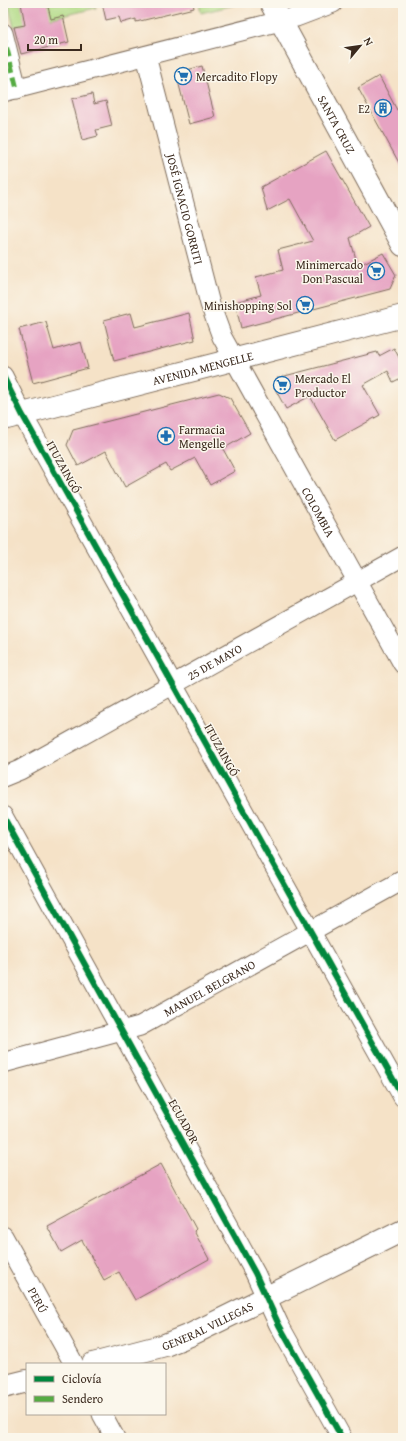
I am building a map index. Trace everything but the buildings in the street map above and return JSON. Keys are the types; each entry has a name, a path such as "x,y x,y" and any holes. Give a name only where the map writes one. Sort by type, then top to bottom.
{"main road":[{"name":"SANTA CRUZ","path":"276,12 403,244"},
{"name":"AVENIDA MENGELLE","path":"13,417 403,316"},
{"name":"GENERAL VILLEGAS","path":"97,1363 178,1341 403,1230"},
{"path":"3,1387 26,1381"}],"street":[{"path":"3,33 10,90 146,56 276,12 310,12 333,3"},
{"name":"JOSÉ IGNACIO GORRITI","path":"146,56 210,304 222,337 234,360"},
{"name":"COLOMBIA","path":"234,360 403,664"},
{"name":"ITUZAINGÓ","path":"3,376 13,417 173,684 403,1097"},
{"name":"25 DE MAYO","path":"3,777 20,770 403,556"},
{"name":"ECUADOR","path":"3,816 255,1273 279,1325 342,1438"},
{"name":"MANUEL BELGRANO","path":"3,1063 122,1032 154,1019 403,880"},
{"name":"PERÚ","path":"3,1236 73,1363"},
{"path":"3,1399 26,1386"},
{"path":"103,1415 115,1438"}],"green space":[{"path":"8,3 21,3 22,9 25,8 28,24 14,27"},
{"path":"95,3 96,8 48,19 45,4"},
{"path":"199,3 235,3 234,5 201,13"}],"marked path":[{"path":"3,33 17,89"}],"cycle path":[{"path":"3,376 22,414 403,1097"},
{"path":"3,816 255,1273 279,1325 342,1438"}],"place":[{"name":"Mercadito Flopy","path":"183,76"},
{"name":"E2","path":"383,108"},
{"name":"Minimercado Don Pascual","path":"376,271"},
{"name":"Minishopping Sol","path":"305,305"},
{"name":"Mercado El Productor","path":"282,385"},
{"name":"Farmacia Mengelle","path":"166,436"}]}
